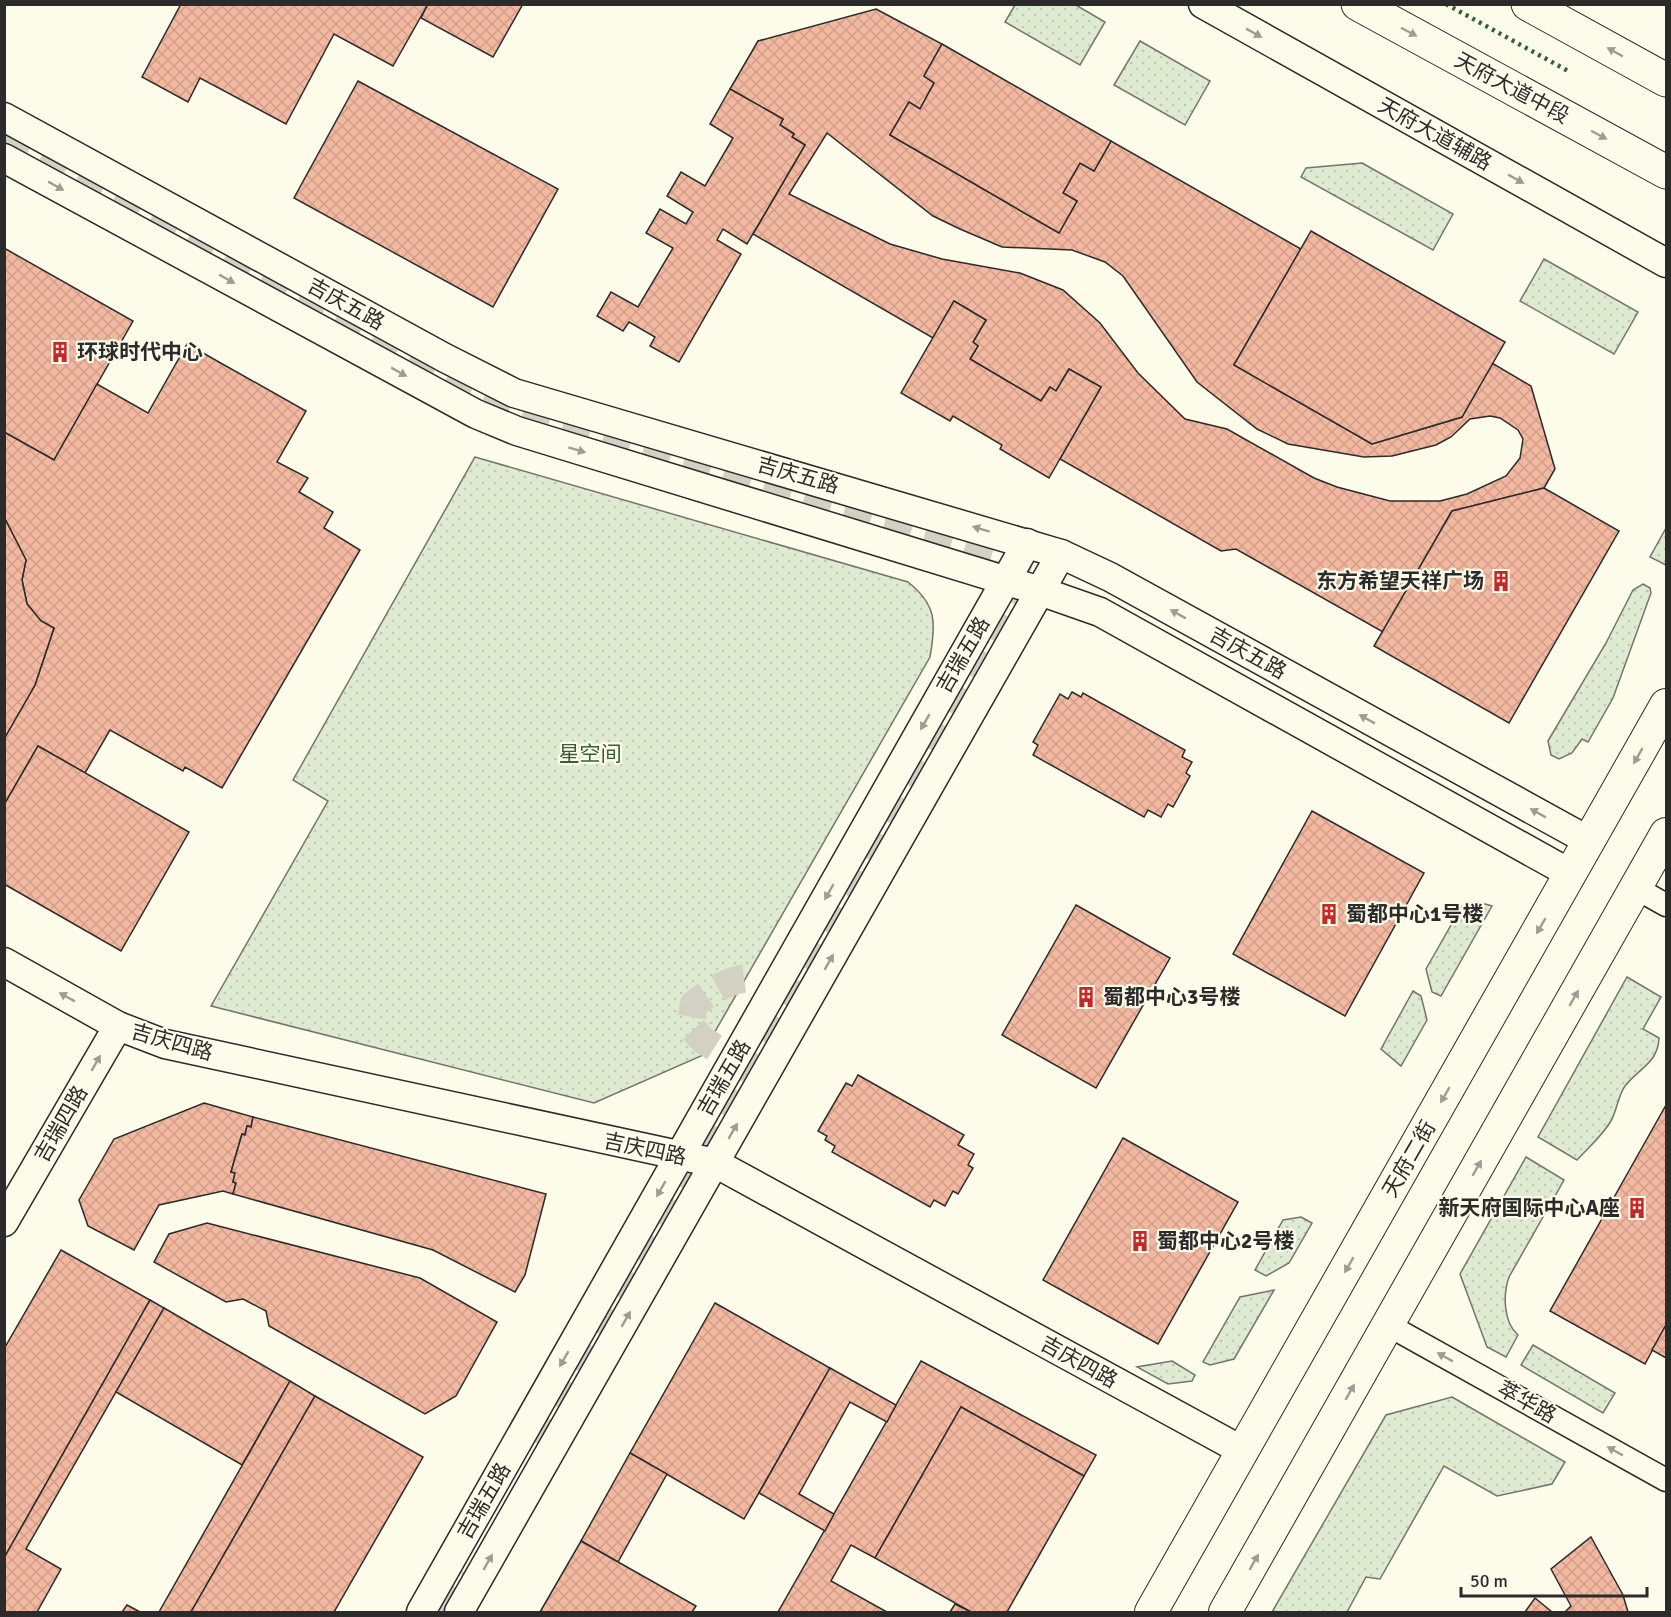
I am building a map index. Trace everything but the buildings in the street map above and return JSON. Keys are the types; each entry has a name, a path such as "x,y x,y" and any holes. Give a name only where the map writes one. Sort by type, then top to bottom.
{"main road":[{"name":"天府大道中段","path":"1358,4 1666,172"},
{"path":"1528,4 1666,80"},
{"name":"天府二街","path":"1151,1612 1666,705"},
{"path":"1225,1612 1666,834"}],"street":[{"name":"天府大道辅路","path":"1203,4 1666,263"},
{"name":"吉庆五路","path":"4,117 454,363 514,393 1060,554 1120,582 1589,842"},
{"name":"吉庆五路","path":"4,158 477,414 507,427 1040,591 1100,612 1571,874"},
{"name":"吉瑞五路","path":"421,1612 679,1157 767,982 1027,543"},
{"name":"吉瑞五路","path":"459,1612 1060,554"},
{"path":"1636,888 1666,905"},
{"name":"吉庆四路","path":"4,962 118,1026 165,1044 715,1163 1243,1451"},
{"name":"吉瑞四路","path":"4,1222 118,1026"},
{"name":"萃华路","path":"1388,1325 1666,1480"}],"green space":[{"path":"1074,4 1105,22 1080,65 1005,22 1015,5"},
{"path":"1140,41 1210,81 1185,125 1114,85"},
{"path":"1362,163 1453,214 1433,250 1301,177 1306,168"},
{"path":"1544,259 1638,312 1614,354 1520,301"},
{"name":"星空间","path":"475,457 908,582 925,599 932,615 933,634 930,657 701,1056 594,1103 211,1006 328,801 293,780"},
{"path":"1666,528 1666,565 1650,557"},
{"path":"1643,584 1650,588 1651,593 1613,698 1588,742 1582,739 1572,753 1559,759 1551,755 1548,741 1606,643 1633,590"},
{"path":"1478,902 1492,906 1441,996 1432,992 1426,969 1462,906"},
{"path":"1627,977 1661,997 1643,1029 1659,1038 1658,1047 1647,1065 1625,1086 1607,1126 1577,1160 1538,1137"},
{"path":"1413,991 1421,996 1427,1020 1401,1066 1381,1049"},
{"path":"1526,1157 1564,1180 1509,1277 1506,1291 1507,1315 1509,1323 1518,1335 1506,1357 1487,1347 1460,1274"},
{"path":"1301,1217 1312,1223 1289,1263 1266,1276 1255,1270 1283,1220"},
{"path":"1274,1290 1234,1359 1210,1365 1203,1362 1240,1297"},
{"path":"1533,1345 1615,1393 1603,1413 1521,1365"},
{"path":"1172,1361 1195,1375 1192,1381 1168,1384 1137,1367"},
{"path":"1452,1397 1565,1462 1552,1484 1497,1496 1444,1466 1380,1579 1366,1577 1347,1612 1272,1612 1386,1415"}],"tunnel":[{"path":"4,137 469,391 518,412 1034,570 534,1451"},
{"path":"750,1070 703,1040 690,1026 694,1004 731,982 757,978"},
{"path":"443,1612 465,1573"}],"hedge":[{"path":"1446,4 1570,72"}],"place":[{"name":"环球时代中心","path":"60,352"},
{"name":"东方希望天祥广场","path":"1501,581"},
{"name":"蜀都中心1号楼","path":"1329,914"},
{"name":"蜀都中心3号楼","path":"1086,997"},
{"name":"新天府国际中心A座","path":"1637,1208"},
{"name":"蜀都中心2号楼","path":"1140,1241"}]}
